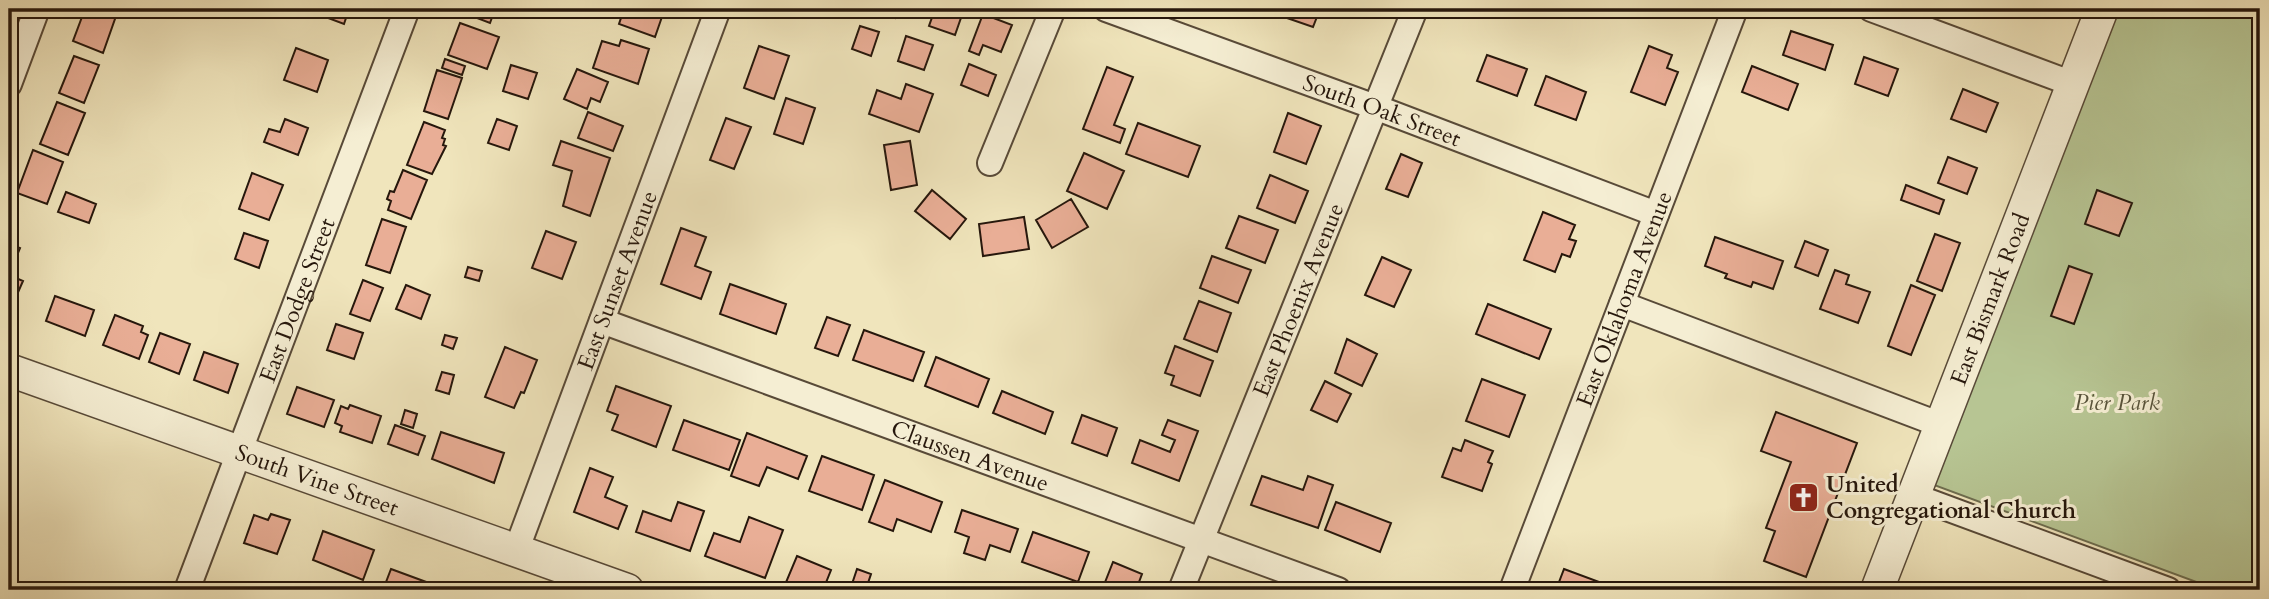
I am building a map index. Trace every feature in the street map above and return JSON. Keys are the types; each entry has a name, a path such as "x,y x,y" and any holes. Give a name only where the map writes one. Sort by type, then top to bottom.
{"street":[{"path":"9,84 37,9"},
{"name":"East Dodge Street","path":"187,590 407,9"},
{"name":"East Sunset Avenue","path":"516,551 718,9"},
{"path":"990,163 1053,9"},
{"name":"South Oak Street","path":"1106,9 1376,107 1656,214"},
{"name":"East Phoenix Avenue","path":"1181,590 1415,9"},
{"name":"East Oklahoma Avenue","path":"1512,590 1735,9"},
{"path":"1871,9 2073,84"},
{"name":"East Bismark Road","path":"1877,590 2102,9"},
{"path":"1622,304 1941,425"},
{"name":"Claussen Avenue","path":"602,321 1338,590"},
{"name":"South Vine Street","path":"9,370 626,590"},
{"path":"1914,496 2168,590"}],"green space":[{"name":"Pier Park","path":"2114,9 2260,9 2260,590 2218,590 1934,485"}],"building":[{"path":"85,9 96,9 116,16 103,53 73,41"},
{"path":"323,9 349,9 344,24 320,15"},
{"path":"471,9 495,9 490,23 469,15"},
{"path":"624,9 664,11 655,37 619,24"},
{"path":"877,9 913,9 911,16 897,11 895,18 876,12"},
{"path":"935,9 963,12 955,35 929,26"},
{"path":"1261,9 1320,9 1313,27"},
{"path":"983,14 1012,25 1001,52 983,45 979,55 969,51"},
{"path":"460,23 499,37 487,69 448,55"},
{"path":"860,26 879,32 871,56 852,49"},
{"path":"1791,31 1833,45 1825,70 1783,55"},
{"path":"906,36 933,45 924,70 898,61"},
{"path":"621,40 649,49 638,84 593,68 602,41 619,46"},
{"path":"759,46 789,56 774,99 744,88"},
{"path":"1649,46 1672,55 1667,68 1678,72 1665,105 1631,92"},
{"path":"296,48 328,60 317,92 284,80"},
{"path":"1487,55 1527,69 1517,96 1477,81"},
{"path":"74,56 99,65 84,103 59,93"},
{"path":"1864,57 1898,69 1888,96 1855,84"},
{"path":"445,59 465,66 462,75 442,68"},
{"path":"969,64 996,75 988,96 961,85"},
{"path":"511,65 537,73 528,99 503,91"},
{"path":"1752,66 1798,84 1788,110 1742,92"},
{"path":"1107,67 1133,77 1114,125 1125,129 1120,143 1083,129"},
{"path":"577,69 608,82 600,102 591,98 587,109 564,99"},
{"path":"437,70 462,78 448,119 424,111"},
{"path":"1546,76 1586,92 1576,120 1535,105"},
{"path":"906,84 933,94 919,132 869,114 877,90 901,99"},
{"path":"1963,89 1998,103 1986,132 1951,119"},
{"path":"786,98 815,108 803,144 774,134"},
{"path":"57,102 85,113 68,155 40,144"},
{"path":"588,112 623,126 613,151 578,138"},
{"path":"1288,113 1321,126 1306,164 1274,152"},
{"path":"726,118 751,127 734,169 710,160"},
{"path":"285,119 308,128 298,155 264,142 269,129 280,132"},
{"path":"497,119 517,126 509,150 488,143"},
{"path":"424,122 445,130 442,138 445,139 443,145 446,146 432,174 407,165"},
{"path":"1138,123 1200,146 1188,177 1126,154"},
{"path":"561,141 610,158 590,216 563,206 572,171 553,165"},
{"path":"910,141 917,185 891,190 884,145"},
{"path":"33,150 63,162 47,204 17,193"},
{"path":"1084,153 1124,171 1107,209 1067,191"},
{"path":"1401,154 1422,163 1408,197 1386,189"},
{"path":"1948,157 1977,168 1967,194 1938,183"},
{"path":"403,170 427,180 411,219 388,210 391,201 387,199 390,191 394,192"},
{"path":"252,173 283,185 269,220 239,209"},
{"path":"1270,175 1308,191 1295,223 1257,208"},
{"path":"1906,185 1944,200 1939,214 1901,200"},
{"path":"932,190 966,219 950,239 915,211"},
{"path":"2097,190 2132,203 2119,236 2085,224"},
{"path":"66,192 96,204 89,223 58,212"},
{"path":"1071,199 1088,227 1052,248 1036,220"},
{"path":"1543,212 1575,225 1569,239 1576,241 1570,257 1562,254 1555,272 1524,260"},
{"path":"1239,216 1278,230 1265,263 1226,248"},
{"path":"1024,217 1029,249 983,256 979,224"},
{"path":"382,219 406,227 390,273 366,265"},
{"path":"681,228 706,237 695,266 711,272 701,299 661,284"},
{"path":"546,231 576,242 562,279 532,268"},
{"path":"244,233 268,241 259,268 235,259"},
{"path":"1935,234 1960,243 1942,291 1917,281"},
{"path":"1715,237 1783,261 1773,289 1753,282 1751,287 1725,278 1727,274 1705,266"},
{"path":"1805,241 1828,250 1818,276 1795,267"},
{"path":"9,244 20,248 9,275"},
{"path":"1212,256 1251,270 1238,303 1200,288"},
{"path":"1382,257 1411,270 1394,307 1365,295"},
{"path":"2069,266 2092,274 2074,324 2051,316"},
{"path":"468,267 482,271 479,281 465,277"},
{"path":"1835,270 1849,275 1846,284 1870,292 1858,323 1820,309"},
{"path":"9,275 23,281 12,306 9,304"},
{"path":"363,280 383,288 370,321 350,314"},
{"path":"730,284 786,304 776,334 720,314"},
{"path":"406,285 430,295 421,319 396,309"},
{"path":"1911,285 1935,295 1911,355 1888,346"},
{"path":"55,296 94,310 85,336 46,321"},
{"path":"1199,301 1231,313 1217,352 1184,339"},
{"path":"1488,304 1551,329 1539,359 1476,334"},
{"path":"115,315 143,326 141,332 148,335 139,359 103,345"},
{"path":"827,317 850,325 838,356 815,348"},
{"path":"336,324 363,333 354,359 327,350"},
{"path":"864,330 924,352 913,381 853,360"},
{"path":"160,333 190,344 179,374 149,362"},
{"path":"445,335 457,338 453,349 442,345"},
{"path":"1347,339 1377,354 1362,386 1335,373"},
{"path":"1175,346 1213,361 1200,396 1171,385 1174,376 1165,373"},
{"path":"505,347 537,360 524,393 521,392 514,408 485,397"},
{"path":"204,352 238,364 228,393 194,380"},
{"path":"936,357 989,379 978,407 925,386"},
{"path":"442,372 454,375 449,394 436,390"},
{"path":"1482,379 1525,395 1509,437 1466,421"},
{"path":"1325,381 1351,394 1337,422 1311,410"},
{"path":"616,386 671,406 656,447 612,430 618,415 607,411"},
{"path":"297,387 334,400 324,427 287,414"},
{"path":"1002,391 1053,412 1045,434 993,413"},
{"path":"350,405 381,416 372,443 340,432 342,426 335,423 341,406 348,409"},
{"path":"405,410 417,414 413,428 401,424"},
{"path":"1776,412 1857,443 1806,577 1764,561 1775,531 1766,528 1791,462 1761,451"},
{"path":"1082,415 1117,428 1107,456 1072,443"},
{"path":"684,420 740,440 729,470 673,450"},
{"path":"1168,420 1198,431 1179,481 1132,463 1140,440 1170,452 1175,440 1162,435"},
{"path":"395,425 425,436 418,455 388,444"},
{"path":"441,432 504,453 494,483 432,459"},
{"path":"747,433 807,456 798,479 767,467 759,486 731,476"},
{"path":"1465,440 1493,451 1488,462 1492,464 1482,491 1442,477 1453,448 1461,451"},
{"path":"822,456 874,475 862,510 809,491"},
{"path":"590,468 613,477 605,497 627,506 618,529 574,512"},
{"path":"1262,476 1303,490 1308,476 1333,485 1318,528 1251,505"},
{"path":"885,480 942,502 931,532 897,519 893,531 869,522"},
{"path":"678,502 704,511 690,551 636,532 643,511 671,521"},
{"path":"1336,502 1391,523 1380,552 1325,530"},
{"path":"962,510 1018,529 1010,552 990,545 985,560 964,553 969,537 955,532"},
{"path":"271,514 290,520 277,554 244,543 254,515 268,520"},
{"path":"749,517 783,530 765,578 705,556 714,533 740,542"},
{"path":"323,531 374,550 363,580 313,560"},
{"path":"1033,532 1089,552 1078,582 1022,562"},
{"path":"797,556 831,570 823,590 784,587"},
{"path":"1113,562 1142,574 1136,590 1102,590"},
{"path":"391,569 448,590 383,590"},
{"path":"857,569 871,574 868,583 889,590 850,590"},
{"path":"1564,569 1610,586 1608,590 1556,590"}],"place":[{"name":"United Congregational Church","path":"1803,497"}]}
